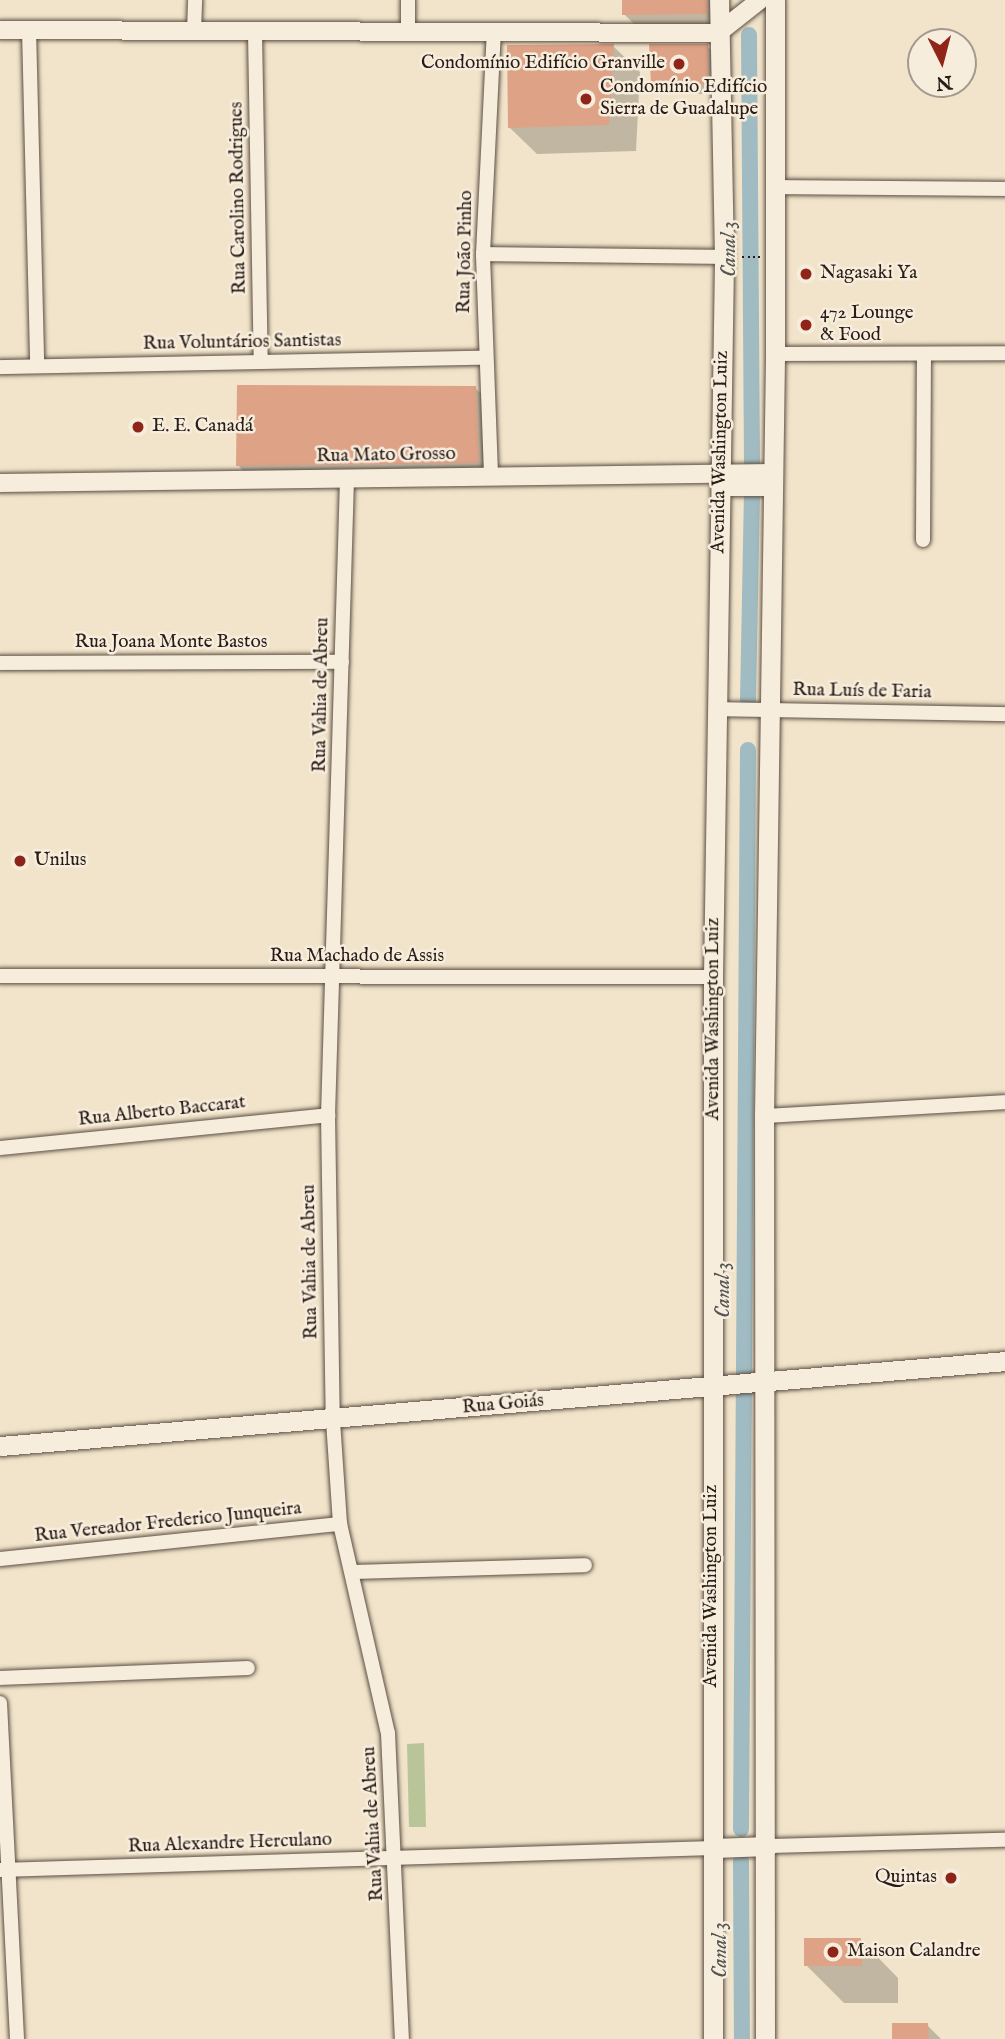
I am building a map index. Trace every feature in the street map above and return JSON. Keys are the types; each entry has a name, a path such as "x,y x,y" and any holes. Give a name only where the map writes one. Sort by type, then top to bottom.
{"main road":[{"name":"Avenida Washington Luiz","path":"713,2039 722,1847 720,1385 713,977 724,257 719,0"},
{"path":"765,2039 758,1379 774,480 775,0"},
{"path":"721,479 774,480"},
{"name":"Rua Goiás","path":"0,1446 333,1421 720,1385 758,1379 1005,1361"},
{"path":"722,1847 763,1846"}],"street":[{"path":"194,32 195,0"},
{"path":"408,0 408,29"},
{"path":"0,30 255,33 408,29 718,33 760,0"},
{"path":"29,29 37,366"},
{"name":"Rua João Pinho","path":"491,474 484,358 483,254 494,31"},
{"name":"Rua Carolino Rodrigues","path":"255,33 261,362"},
{"path":"773,187 1005,189"},
{"path":"483,254 724,257"},
{"path":"775,354 1005,353"},
{"path":"923,540 924,354"},
{"name":"Rua Voluntários Santistas","path":"0,367 484,358"},
{"name":"Rua Mato Grosso","path":"0,483 347,479 491,474 721,479"},
{"name":"Rua Vahia de Abreu","path":"347,479 328,1115 333,1421 340,1524 388,1733 396,1858 402,2039"},
{"name":"Rua Joana Monte Bastos","path":"0,663 342,662"},
{"name":"Rua Luís de Faria","path":"717,709 1005,714"},
{"name":"Rua Machado de Assis","path":"0,976 713,977"},
{"path":"764,1116 1005,1102"},
{"name":"Rua Alberto Baccarat","path":"0,1147 328,1115"},
{"name":"Rua Vereador Frederico Junqueira","path":"0,1559 340,1524"},
{"path":"352,1572 585,1565"},
{"path":"0,1678 248,1668"},
{"path":"0,1703 6,1870 17,2039"},
{"path":"763,1846 1005,1840"},
{"name":"Rua Alexandre Herculano","path":"6,1870 722,1847"}],"path":[{"path":"724,257 774,257"}],"green space":[{"path":"424,1743 426,1827 409,1827 407,1744"}],"building":[{"path":"622,0 707,0 707,14 622,15"},
{"path":"614,44 609,125 508,128 507,45"},
{"name":"Condomínio Edifício Granville","path":"649,44 708,44 708,84 651,85"},
{"path":"237,385 476,386 479,463 236,466"},
{"name":"Maison Calandre","path":"804,1938 861,1938 862,1966 804,1966"},
{"path":"892,2023 928,2023 929,2039 892,2039"}],"waterway":[{"name":"Canal 3","path":"749,35 752,463"},
{"name":"Canal 3","path":"748,700 752,498"},
{"name":"Canal 3","path":"741,1829 748,750"},
{"name":"Canal 3","path":"741,1861 742,2039"}],"place":[{"name":"Condomínio Edifício Granville","path":"679,64"},
{"name":"Condomínio Edifício Sierra de Guadalupe","path":"586,99"},
{"name":"Nagasaki Ya","path":"806,274"},
{"name":"472 Lounge & Food","path":"806,325"},
{"name":"E. E. Canadá","path":"138,427"},
{"name":"Unilus","path":"20,861"},
{"name":"Quintas","path":"951,1878"},
{"name":"Maison Calandre","path":"833,1952"}]}
